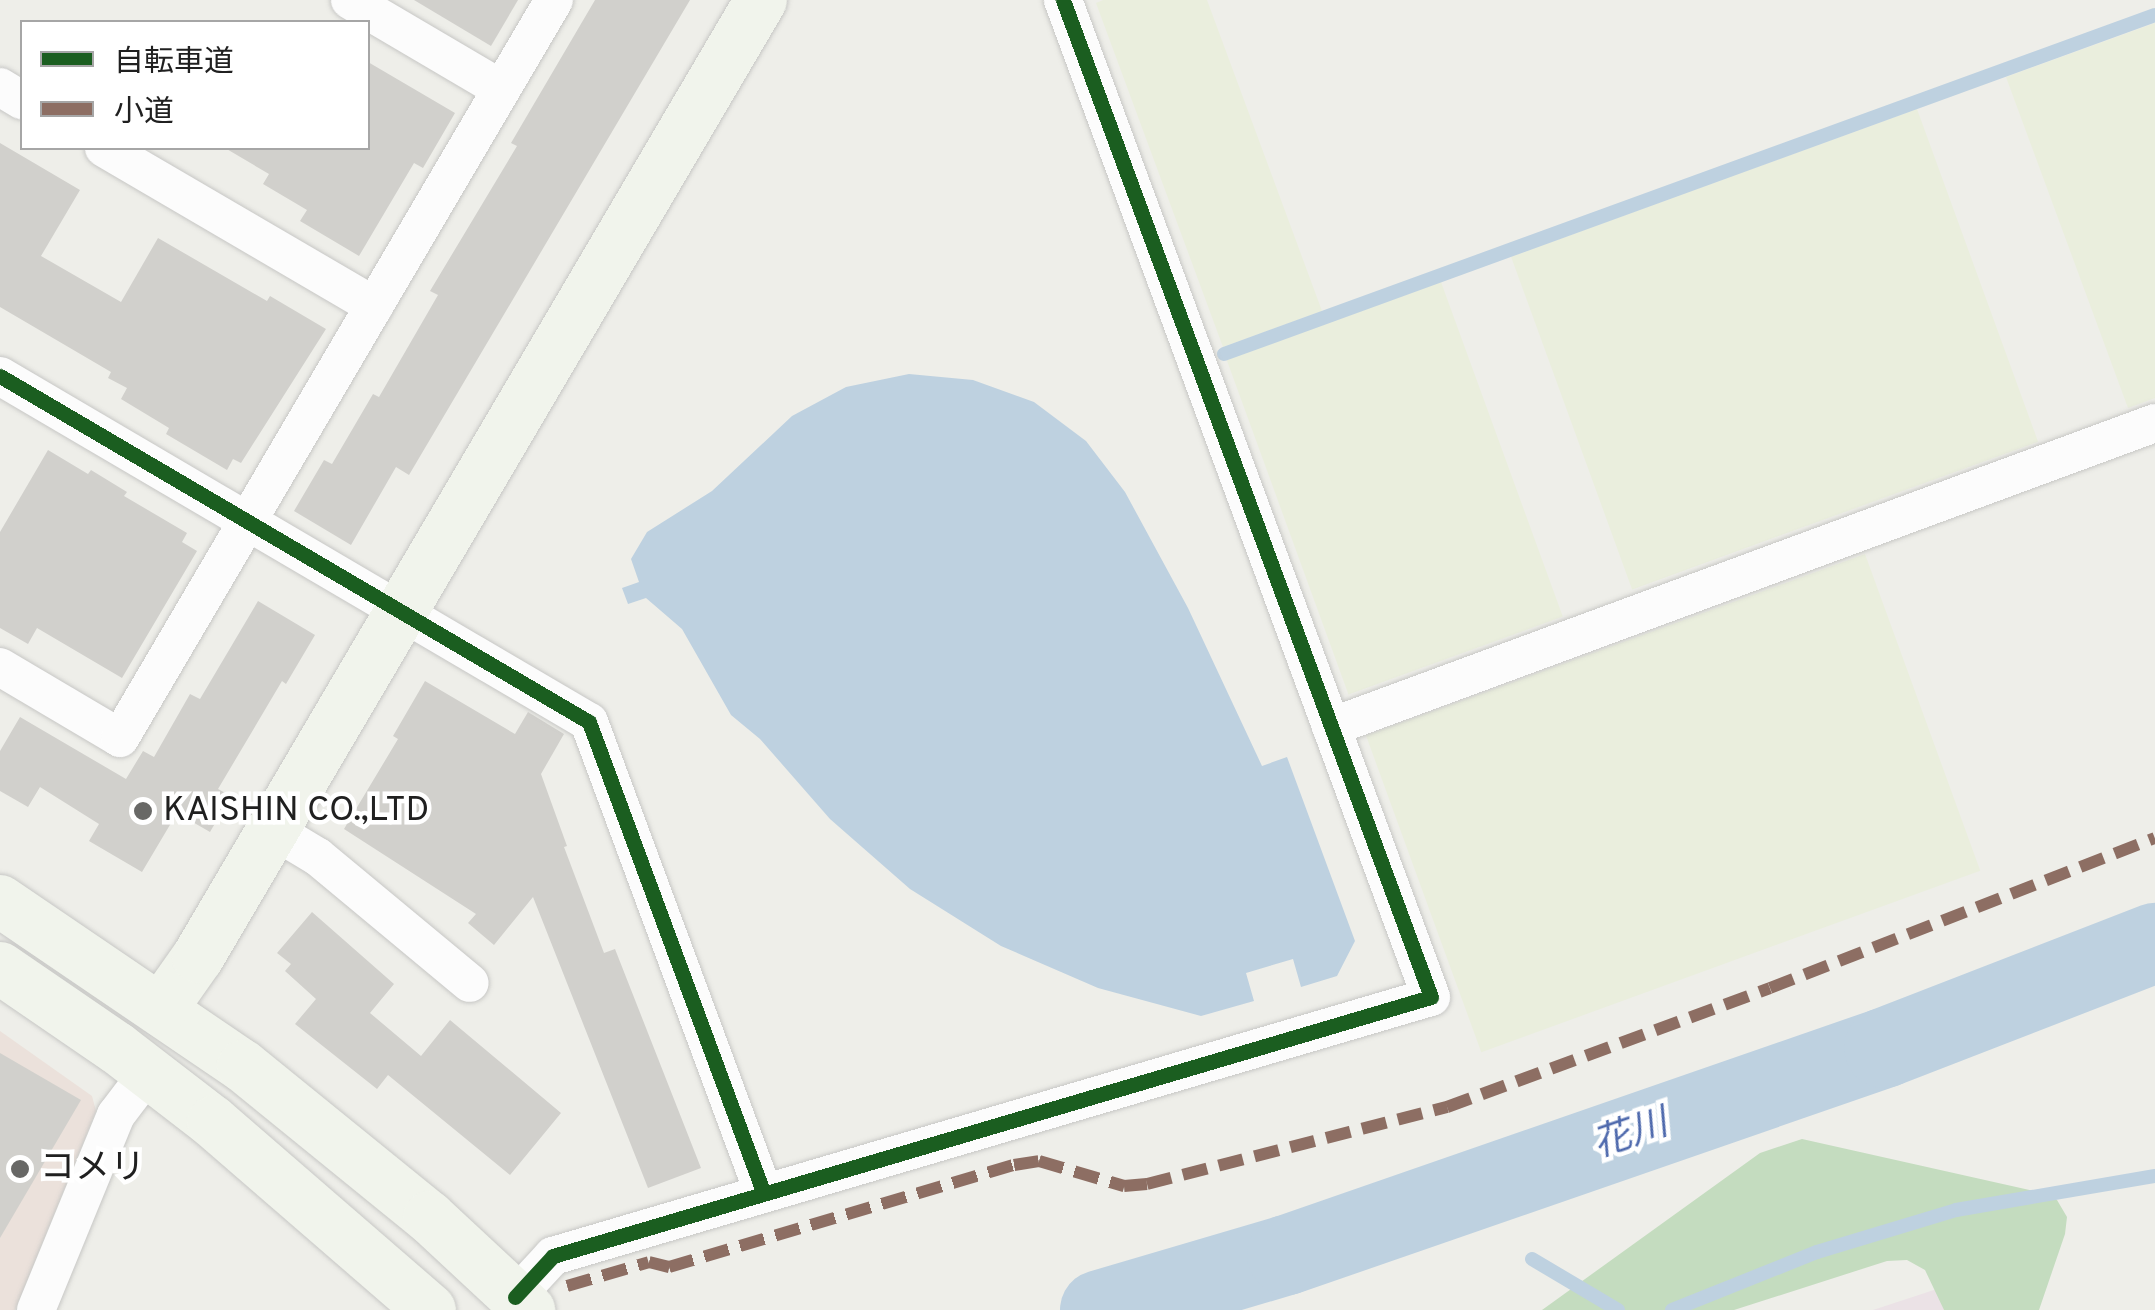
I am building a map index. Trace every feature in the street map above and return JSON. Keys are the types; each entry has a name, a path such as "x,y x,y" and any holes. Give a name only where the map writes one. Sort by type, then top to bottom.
{"street":[{"path":"350,0 501,89"},
{"path":"0,667 120,738 554,0"},
{"path":"162,1008 195,962 760,0"},
{"path":"0,901 162,1008 337,1140 522,1304 554,1256 1431,997 1063,0"},
{"path":"107,150 374,306"},
{"path":"0,376 590,722 764,1194"},
{"path":"1331,727 2155,423"},
{"path":"273,830 318,857 470,984"},
{"path":"0,968 148,1072 306,1199 430,1310"},
{"path":"36,1310 116,1115 148,1072"}],"shaded area":[{"path":"0,1031 92,1096 96,1111 15,1310 0,1310"},
{"path":"1937,1289 1944,1310 1873,1310"}],"green space":[{"path":"1207,0 1322,311 1223,347 1096,3"},
{"path":"2155,23 2155,398 2128,408 2006,77"},
{"path":"1917,109 2038,442 1632,589 1511,257"},
{"path":"1441,282 1563,617 1349,695 1227,360"},
{"path":"1865,554 1980,871 1481,1052 1366,736"},
{"path":"1802,1139 2039,1192 2057,1200 2067,1217 2065,1234 2039,1310 1944,1310 1925,1270 1907,1260 1887,1261 1734,1310 1542,1310 1760,1153"}],"water":[{"path":"909,374 973,380 1034,402 1086,441 1125,492 1188,608 1262,766 1287,757 1355,941 1337,976 1301,987 1293,959 1246,973 1254,1001 1201,1016 1098,988 1001,946 910,889 830,819 760,739 731,715 682,629 646,598 628,604 622,588 639,582 631,559 647,532 712,491 792,416 846,387"}],"building":[{"path":"414,0 518,0 491,46"},
{"path":"595,0 690,0 409,475 396,467 351,545 294,511 324,460 332,464 373,394 379,397 438,295 430,291 517,146 511,143"},
{"path":"370,63 455,113 423,168 414,163 359,256 300,221 307,210 263,184 269,174 228,150 370,150"},
{"path":"0,143 80,190 41,256 121,302 158,238 267,301 270,296 326,329 241,463 233,459 227,470 166,434 169,428 121,399 127,388 108,378 111,372 0,307"},
{"path":"48,450 127,492 124,496 187,533 182,542 197,551 122,678 37,628 28,644 0,628 0,532"},
{"path":"258,601 315,635 286,684 282,681 218,789 231,796 210,832 177,813 142,872 89,841 99,824 40,787 28,807 0,791 0,751 20,717 126,779 143,751 154,757 190,694 200,699"},
{"path":"425,681 515,734 528,712 564,734 541,774 567,846 564,847 604,953 615,949 701,1168 648,1188 533,897 494,945 468,923 476,914 344,829 398,739 393,736"},
{"path":"312,912 394,984 370,1013 421,1056 450,1020 561,1113 510,1175 388,1075 377,1089 295,1024 316,999 285,971 291,964 277,953"},
{"name":"コメリ","path":"0,1053 81,1100 0,1238"}],"waterway":[{"path":"1224,354 2155,15"},
{"name":"花川","path":"1100,1310 1287,1255 1884,1048 2155,943"},
{"path":"1672,1310 1817,1252 1956,1210 2155,1176"},
{"path":"1532,1259 1618,1310"}],"marked path":[{"path":"567,1286 649,1262 669,1267 1014,1165 1039,1161 1124,1186 1147,1184 1447,1107 1770,988 2155,838"}],"cycle path":[{"path":"515,1297 553,1256 1431,997 1063,0"},
{"path":"0,376 589,722 764,1194"}],"place":[{"name":"KAISHIN CO.,LTD","path":"143,811"},
{"name":"コメリ","path":"20,1169"}]}
